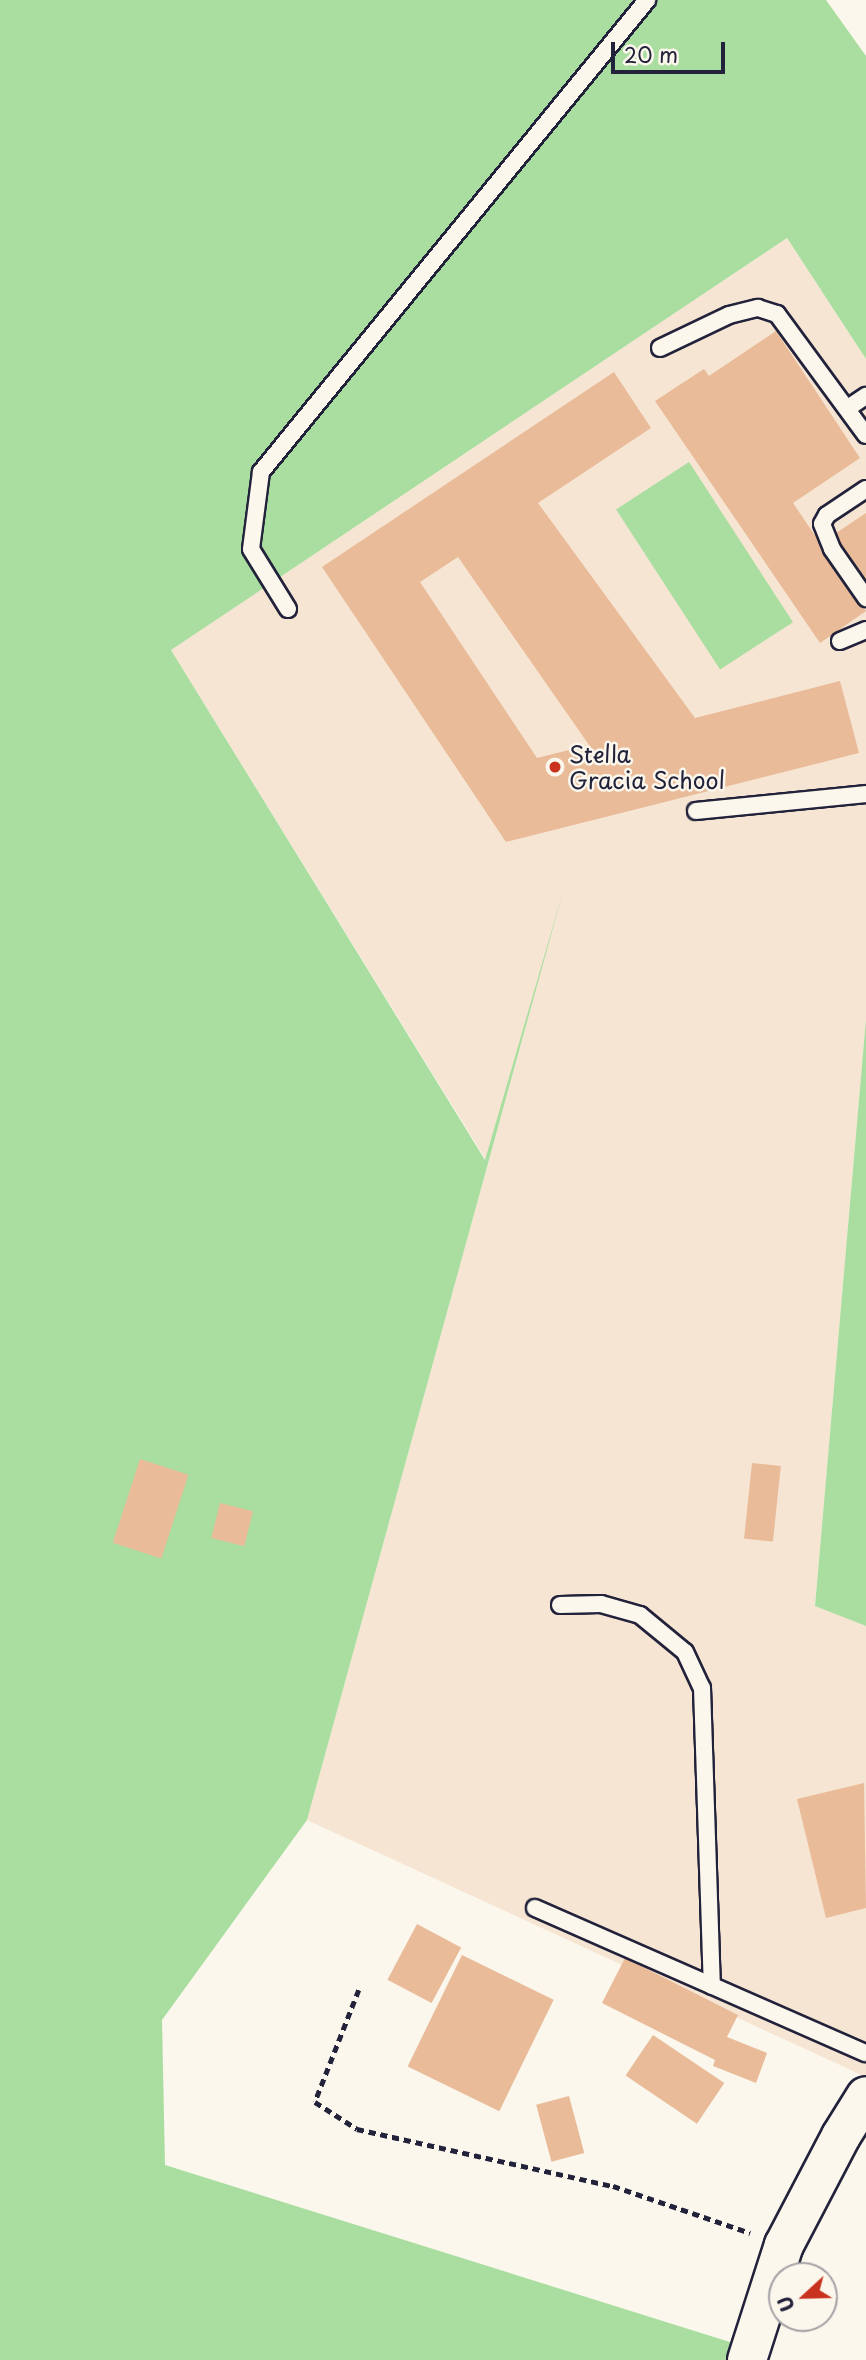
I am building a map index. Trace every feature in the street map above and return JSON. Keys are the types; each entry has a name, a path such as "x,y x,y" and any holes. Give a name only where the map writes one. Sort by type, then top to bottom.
{"street":[{"path":"747,2360 784,2245 841,2136 866,2096"}],"lane":[{"path":"288,609 251,549 261,472 647,0"},
{"path":"660,348 729,315 758,308 777,314 866,435"},
{"path":"848,408 866,396"},
{"path":"866,489 827,515 822,524 832,550 866,598"},
{"path":"840,641 866,630"},
{"path":"696,811 866,794"},
{"path":"560,1605 601,1604 640,1615 685,1652 702,1688 712,1986"},
{"path":"535,1908 866,2053"}],"path":[{"path":"359,1990 316,2102 357,2129 613,2186 784,2245"}],"shaded area":[{"path":"787,238 866,359 866,1019 815,1605 866,1626 866,2077 307,1820 536,990 486,1160 171,650"}],"green space":[{"path":"0,0 826,0 866,56 866,359 787,238 171,650 485,1160 564,888 307,1820 162,2020 165,2165 733,2343 729,2360 0,2360"},
{"path":"689,462 793,622 720,670 616,509"},
{"path":"866,1019 866,1626 815,1606"}],"building":[{"path":"776,331 860,458 793,503 866,611 820,643 655,401 704,369 709,376"},
{"path":"614,372 651,428 538,503 695,718 840,681 859,753 506,842 322,567","holes":["458,557 589,745 537,758 420,582"]},
{"path":"866,513 866,590 830,537"},
{"path":"140,1459 189,1475 161,1558 113,1543"},
{"path":"752,1463 781,1466 773,1542 744,1539"},
{"path":"220,1503 253,1511 244,1546 211,1538"},
{"path":"864,1783 866,1908 826,1918 797,1799"},
{"path":"417,1924 461,1947 432,2003 387,1980"},
{"path":"462,1955 554,2000 499,2111 408,2066"},
{"path":"625,1958 738,2015 727,2037 767,2053 756,2083 713,2066 715,2060 602,2003"},
{"path":"653,2035 724,2083 697,2124 626,2076"},
{"path":"569,2096 584,2153 551,2162 536,2105"}],"place":[{"name":"Stella Gracia School","path":"555,767"}]}
